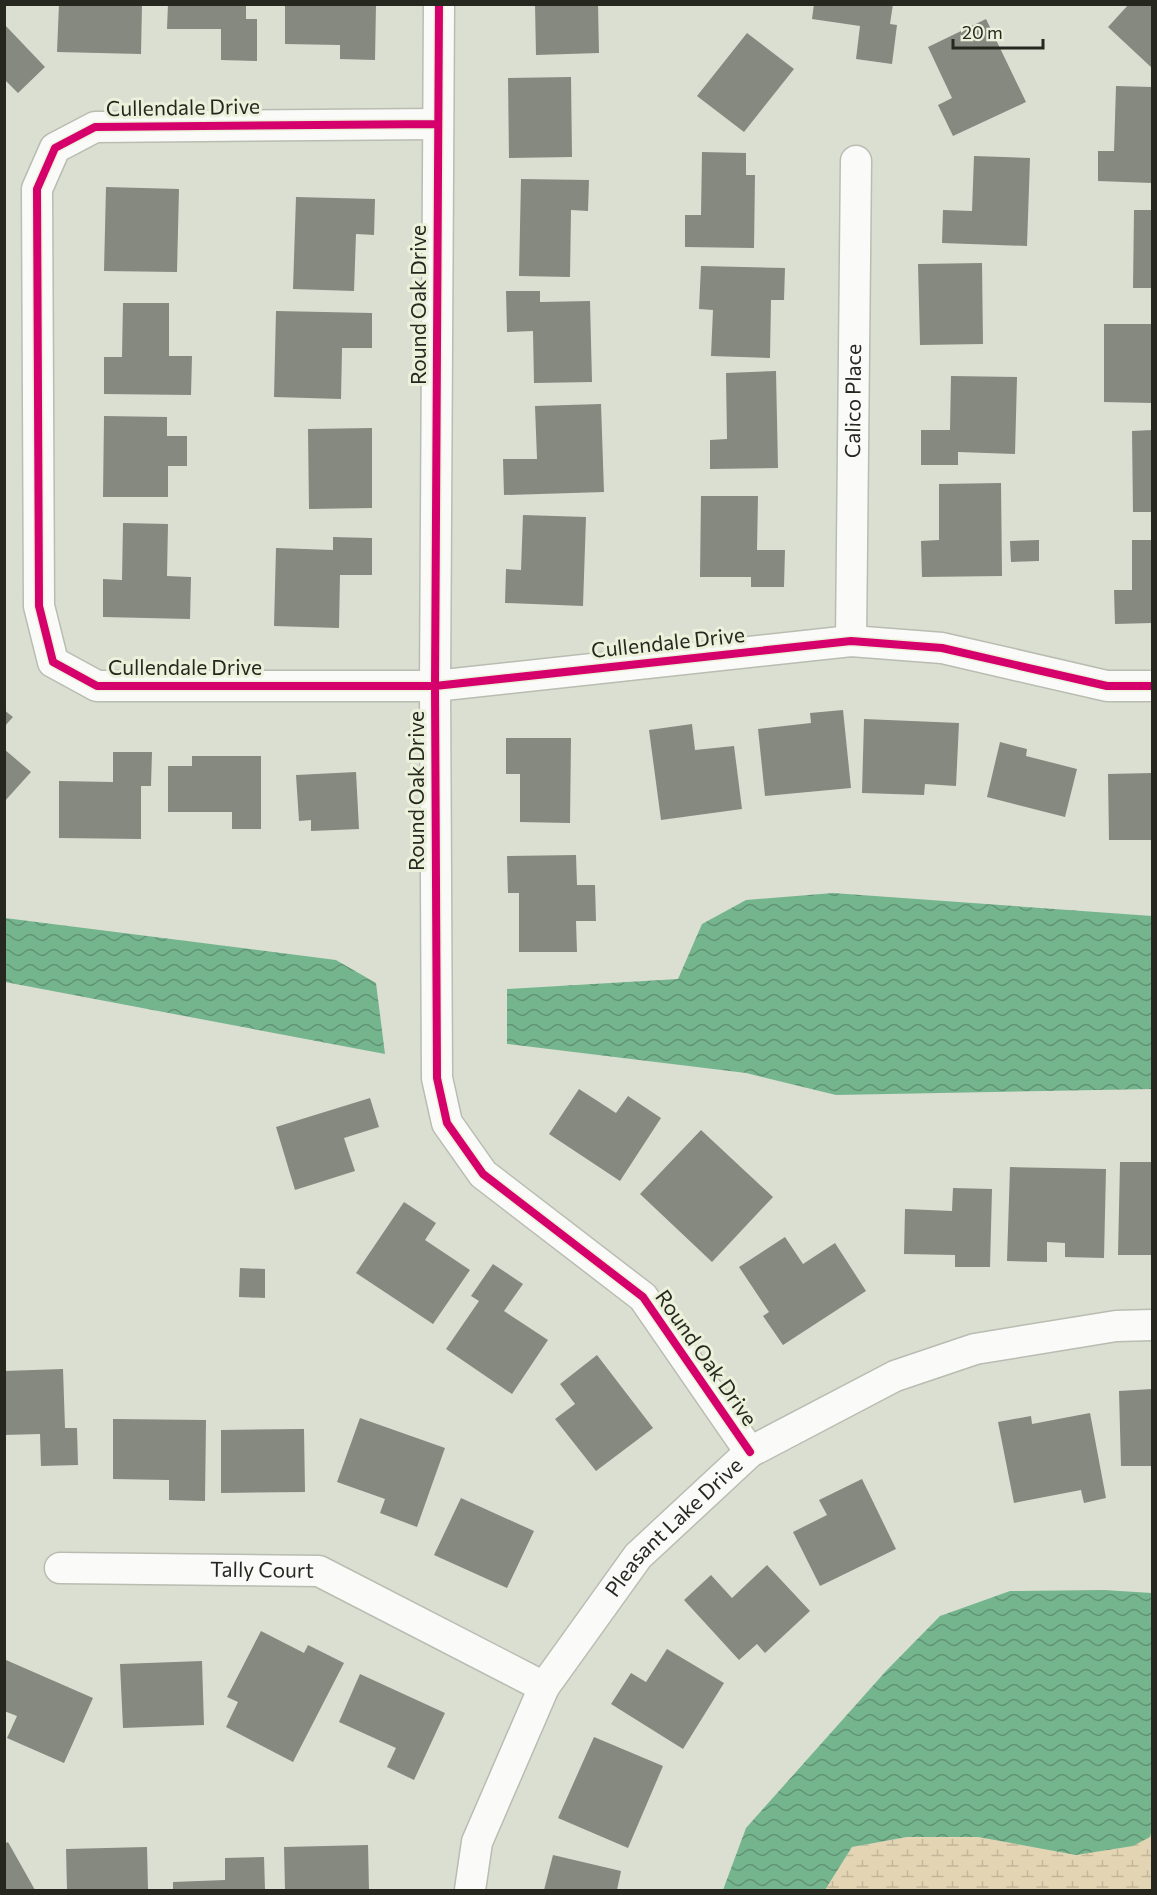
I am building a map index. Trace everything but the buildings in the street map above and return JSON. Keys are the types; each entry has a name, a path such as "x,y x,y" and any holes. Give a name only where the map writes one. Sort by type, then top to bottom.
{"street":[{"name":"Round Oak Drive","path":"439,4 435,686 437,1078 447,1124 483,1174 643,1297 750,1452"},
{"name":"Cullendale Drive","path":"437,124 95,127 55,148 37,189 39,606 53,663 97,686 435,686 851,641 942,648 1107,686 1152,686"},
{"name":"Calico Place","path":"851,641 856,161"},
{"name":"Pleasant Lake Drive","path":"470,1890 477,1842 544,1687 638,1556 750,1452 895,1376 975,1349 1116,1326 1152,1325"},
{"name":"Tally Court","path":"60,1568 319,1571 544,1687"}],"green space":[{"path":"1152,1828 1152,1890 825,1890 852,1847 907,1837 978,1837 1076,1855 1150,1837"}],"water":[{"path":"833,893 1152,916 1152,1089 836,1095 746,1073 507,1044 507,989 678,979 702,924 746,900"},
{"path":"5,918 336,960 376,983 385,1054 5,982"},
{"path":"1104,1590 1152,1593 1152,1828 1150,1837 1133,1846 1076,1855 978,1837 907,1837 852,1847 825,1890 723,1890 746,1828 886,1671 940,1616 1010,1591"}],"cycle path":[{"path":"439,4 435,686 437,1078 447,1123 483,1174 643,1297 750,1452"},
{"path":"437,124 95,127 55,148 37,189 39,606 53,662 97,686 435,686 851,641 942,648 1107,686 1152,686"}]}
